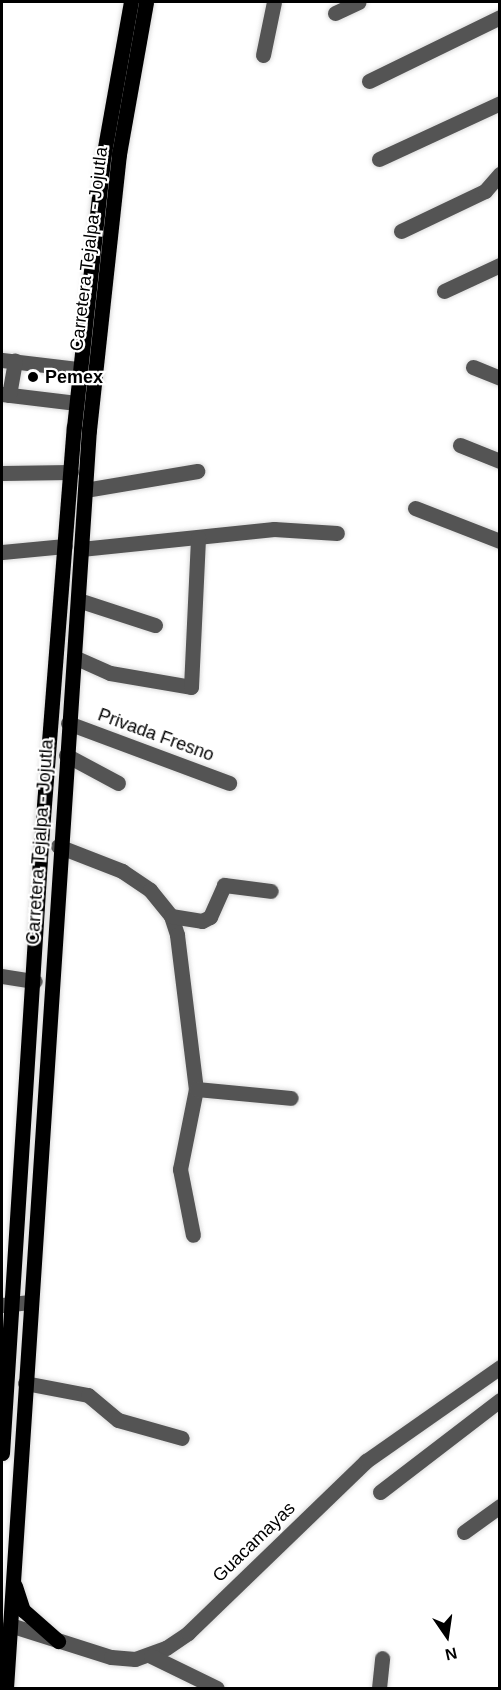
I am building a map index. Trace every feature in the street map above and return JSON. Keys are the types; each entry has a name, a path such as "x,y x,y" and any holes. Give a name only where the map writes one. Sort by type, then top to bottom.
{"main road":[{"name":"Carretera Tejalpa - Jojutla","path":"2,1453 8,1304 35,981 50,739 79,369 104,153 131,2"},
{"name":"Carretera Tejalpa - Jojutla","path":"6,1689 58,846 99,313 119,154 146,2"},
{"path":"50,739 67,748"},
{"path":"12,1580 23,1610 58,1641"}],"street":[{"path":"263,55 273,2"},
{"path":"335,13 360,2"},
{"path":"369,81 500,17"},
{"path":"379,159 498,108"},
{"path":"401,231 485,191 500,174"},
{"path":"444,291 500,265"},
{"path":"76,403 5,394 8,360 79,369"},
{"path":"473,367 500,378"},
{"path":"460,445 500,462"},
{"path":"85,490 197,471"},
{"path":"2,473 71,472"},
{"path":"415,508 500,542"},
{"path":"81,549 274,529 337,533"},
{"path":"74,657 110,673 191,687 198,537"},
{"path":"2,552 65,546"},
{"path":"78,600 155,625"},
{"name":"Privada Fresno","path":"68,723 229,783"},
{"path":"67,748 118,783"},
{"path":"58,846 122,871 150,890 171,916 177,935 196,1089 180,1169 193,1235"},
{"path":"171,916 202,921 210,917 224,885 272,891"},
{"path":"2,976 35,981"},
{"path":"196,1089 291,1098"},
{"path":"8,1304 30,1302"},
{"name":"Guacamayas","path":"151,1656 188,1633 366,1461 500,1367"},
{"path":"25,1383 88,1395 118,1420 182,1438"},
{"path":"380,1492 500,1400"},
{"path":"464,1532 500,1506"},
{"path":"10,1625 111,1657 151,1656 217,1689"},
{"path":"379,1689 382,1658"}],"place":[{"name":"Pemex","path":"33,377"}]}
